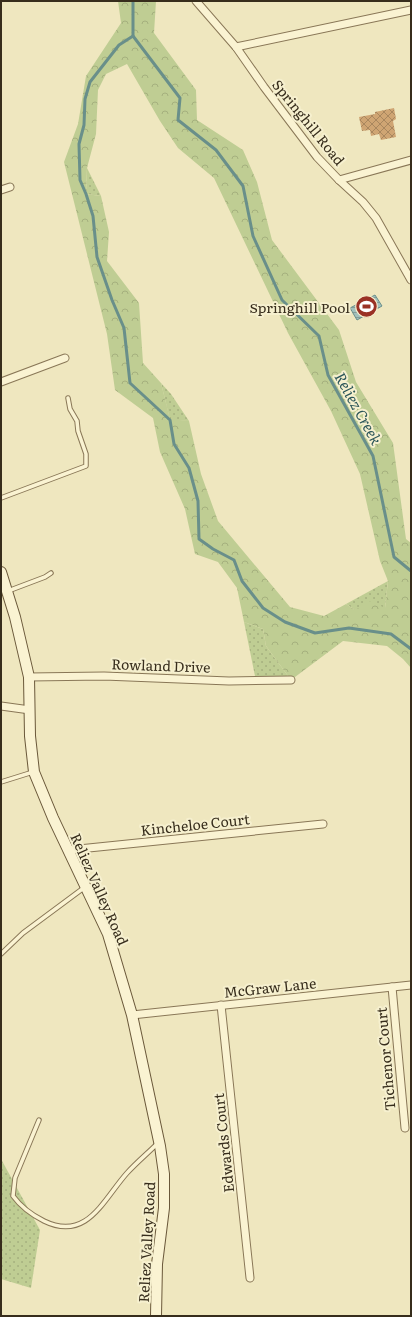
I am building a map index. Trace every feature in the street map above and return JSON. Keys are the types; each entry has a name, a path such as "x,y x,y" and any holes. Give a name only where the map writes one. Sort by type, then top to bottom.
{"main road":[{"name":"Reliez Valley Road","path":"1,572 15,616 29,677 30,736 34,772 53,818 108,934 132,1014 159,1142 164,1174 164,1208 156,1264 156,1316"}],"street":[{"name":"Springhill Road","path":"196,1 236,46 264,87 316,157 363,202 376,218 411,280"},
{"path":"236,46 411,10"},
{"path":"339,180 411,160"},
{"path":"1,190 10,187"},
{"path":"1,382 65,358"},
{"name":"Rowland Drive","path":"29,677 104,676 229,681 291,680"},
{"path":"1,706 30,710"},
{"name":"Kincheloe Court","path":"69,850 323,824"},
{"name":"McGraw Lane","path":"132,1014 411,985"},
{"name":"Tichenor Court","path":"392,988 405,1128"},
{"name":"Edwards Court","path":"221,1005 250,1278"}],"lane":[{"path":"1,498 86,466 86,454 78,431 77,421 70,409 68,398"},
{"path":"7,591 45,577 51,573"},
{"path":"1,782 34,772"},
{"path":"1,954 22,933 86,886"},
{"path":"39,1120 15,1178 13,1196 20,1205 35,1216 48,1223 62,1227 75,1226 86,1221 128,1173 159,1142"}],"green space":[{"path":"118,1 156,1 154,33 196,90 197,120 243,150 257,182 272,240 339,330 356,382 393,443 406,539 411,543 411,668 403,659 387,646 343,641 291,680 266,646 263,629 244,622 237,588 218,562 195,554 185,509 160,452 153,418 115,390 107,334 64,162 78,124 86,76 121,23","holes":["127,64 160,121 178,148 214,178 288,333 331,411 360,474 380,561 388,581 385,608 370,601 355,610 346,604 324,616 290,607 218,521 201,474 189,421 170,419 161,383 143,363 139,303 107,261 109,232 101,196 86,194 87,168 96,134 98,90 106,74"]},
{"path":"87,168 101,196 86,194"},
{"path":"161,383 171,394 189,421 170,420"},
{"path":"388,581 385,608 355,610 346,604"},
{"path":"244,622 263,629 266,646 291,680 256,681"},
{"path":"1,1159 40,1230 31,1288 1,1279"}],"water":[{"name":"Springhill Pool","path":"375,295 382,306 357,320 350,308"}],"building":[{"path":"394,108 396,119 393,121 396,137 381,140 379,134 371,136 370,130 362,131 359,117"}],"waterway":[{"name":"Reliez Creek","path":"133,1 133,36 180,98 178,120 216,150 243,186 253,236 282,300 319,336 328,375 373,456 394,557 411,571"},
{"path":"133,36 119,45 90,82 85,99 84,125 79,144 80,180 93,216 97,257 112,300 124,328 130,383 170,420 174,444 189,468 198,501 199,539 213,549 234,560 242,581 263,608 285,622 315,633 349,628 391,634 411,649"}],"place":[{"name":"Springhill Pool","path":"366,307"}]}
